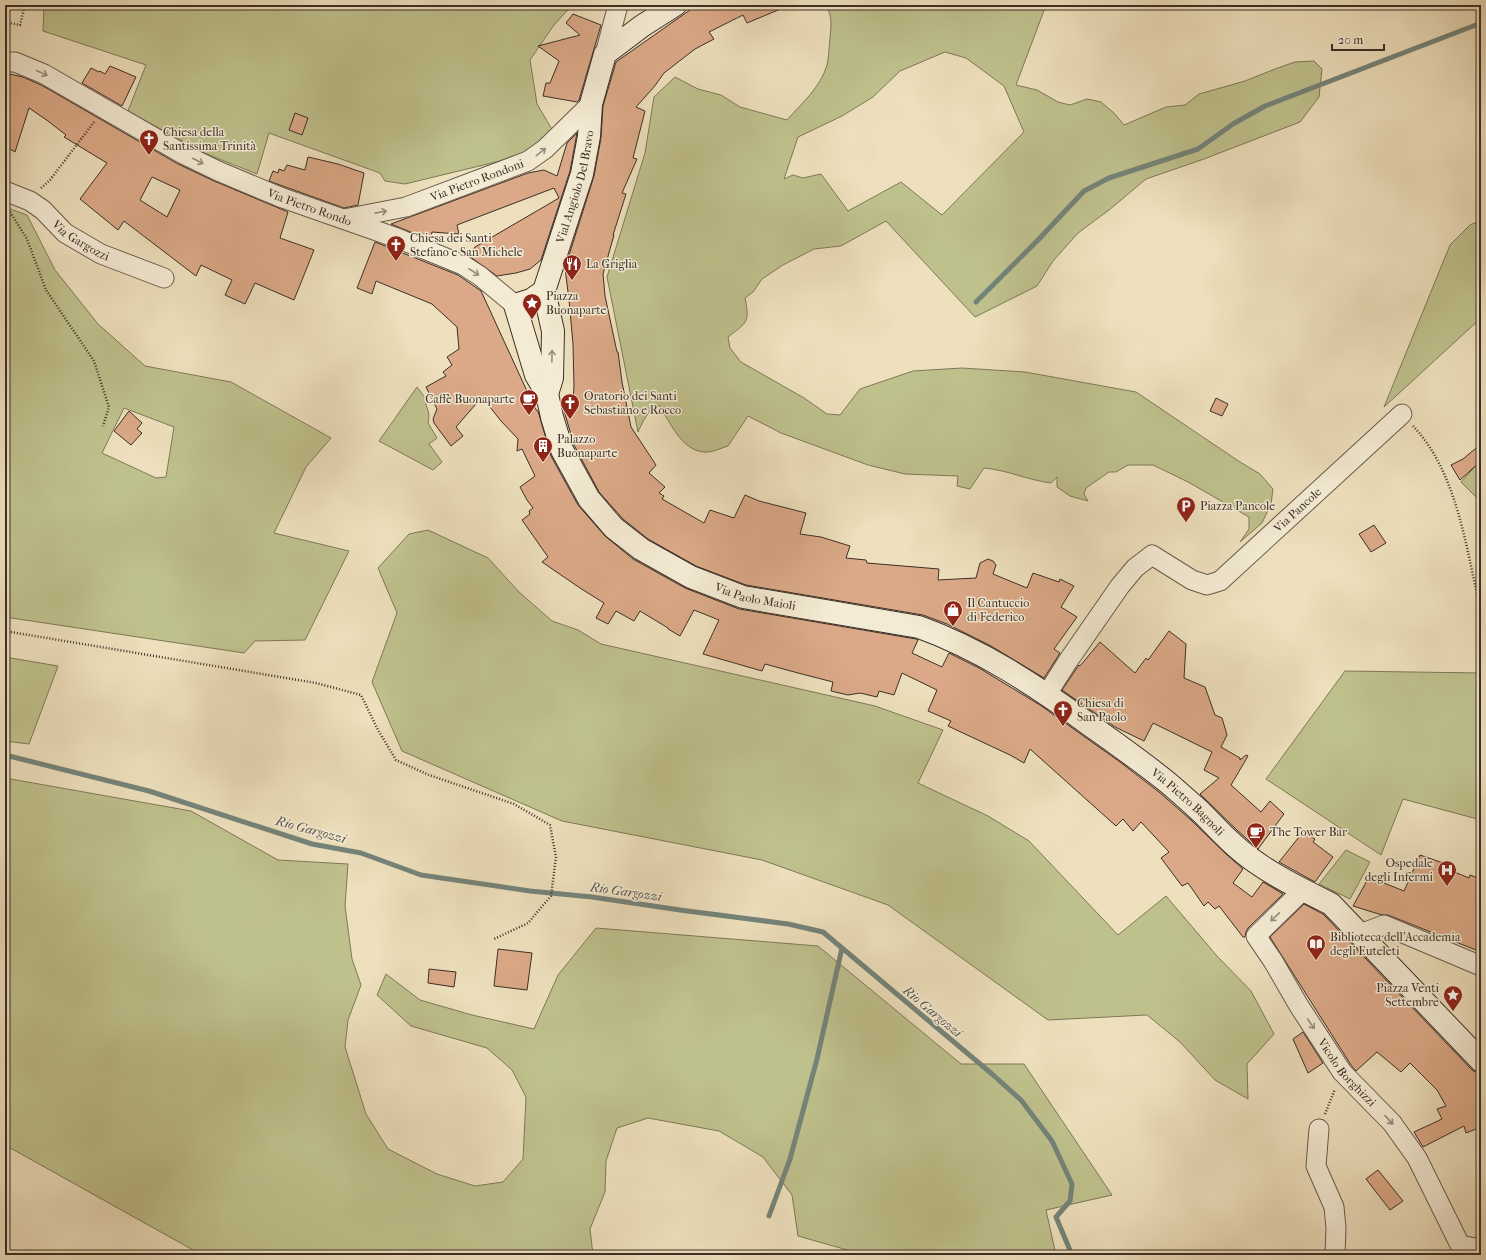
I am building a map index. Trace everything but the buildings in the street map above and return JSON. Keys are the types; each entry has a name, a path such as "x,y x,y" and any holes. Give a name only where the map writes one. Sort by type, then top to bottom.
{"street":[{"path":"605,54 618,5"},
{"path":"605,54 642,26 675,5"},
{"name":"Vial Angiolo Del Bravo","path":"544,292 582,174 589,136 591,104 605,54"},
{"name":"Via Pietro Rondo","path":"5,62 15,62 44,74 183,154 218,171 280,197 397,238 463,265 480,276 516,305"},
{"name":"Via Pietro Rondoni","path":"342,219 406,207 528,162 545,149 591,104"},
{"name":"Via Gargozzi","path":"6,200 30,201 43,210 65,233 101,254 164,278"},
{"path":"544,292 553,331 552,378 547,394 536,375 516,305 531,300 544,292"},
{"name":"Via Paolo Maioli","path":"547,394 562,450 589,499 614,528 641,549 691,577 743,597 919,627 939,634 972,650 1024,679 1047,694"},
{"name":"Via Pancole","path":"1047,694 1120,586 1135,568 1152,555 1192,580 1206,586 1220,581 1402,414"},
{"name":"Via Pietro Bagnoli","path":"1047,694 1134,756 1168,783 1200,811 1233,844 1259,865 1331,904 1480,1057"},
{"name":"Vicolo Borghizzi","path":"1303,890 1256,936 1342,1072 1392,1123 1417,1158 1460,1245 1475,1248 1481,1246"},
{"path":"1360,934 1384,925 1481,966"},
{"path":"1319,1129 1316,1166 1334,1206 1336,1228 1335,1255"}],"path":[{"path":"5,7 10,8 14,5"},
{"path":"5,22 20,25 25,5"},
{"path":"50,180 81,140"},
{"path":"6,200 28,239 46,290 94,361 109,407 103,426"},
{"path":"1402,414 1422,435 1444,472 1460,522 1481,611"},
{"path":"5,631 316,683 361,695 378,730 396,760 429,775 514,804 550,825 556,857 551,896 528,923 494,939"},
{"path":"1319,1129 1342,1072"}],"green space":[{"path":"44,5 572,5 554,25 530,60 537,104 553,131 525,155 405,184 385,181 380,173 269,133 257,174 204,153 128,111 146,65 43,31"},
{"path":"825,5 1046,5 1016,85 1037,90 1058,102 1070,105 1087,99 1101,102 1114,113 1124,125 1166,107 1185,105 1199,94 1245,81 1295,62 1314,61 1322,69 1319,97 1300,122 1204,159 1146,179 1109,210 1078,233 1053,261 1037,286 975,317 886,221 841,246 814,249 783,265 762,279 753,292 745,298 747,313 746,321 728,337 730,348 741,362 804,398 827,414 840,415 860,389 913,371 962,368 1025,372 1136,392 1260,474 1273,489 1271,504 1262,523 1240,542 1249,529 1249,517 1188,482 1153,465 1128,465 1116,472 1109,472 1086,488 1084,494 1088,501 1070,496 1057,487 1057,477 1051,483 984,468 970,489 957,486 958,476 905,474 868,465 781,433 748,416 728,446 710,452 696,450 683,441 672,427 659,405 649,413 638,432 607,277 645,153 654,97 675,77 698,89 721,95 740,107 787,120 810,95 820,81 827,65 831,29 831,20 828,9","holes":["945,52 966,58 1004,86 1024,132 942,215 901,182 848,211 821,174 803,178 793,175 784,179 798,137 842,116 873,97 900,71"]},
{"path":"5,207 27,215 55,270 98,324 145,366 231,382 331,438 306,467 274,533 349,551 305,640 255,641 244,653 5,617","holes":["124,408 174,427 166,477 156,478 102,453"]},
{"path":"1481,220 1481,318 1384,407 1450,245 1470,225"},
{"path":"417,387 426,399 429,415 428,423 437,438 429,444 442,462 433,470 379,441"},
{"path":"1481,460 1481,493 1477,498 1461,482"},
{"path":"428,530 488,558 519,592 552,621 578,630 601,644 875,706 943,730 918,783 988,816 1029,841 1118,935 1166,896 1217,956 1251,991 1274,1034 1247,1064 1248,1099 1215,1080 1180,1042 1147,1015 1048,1020 888,905 762,860 562,821 402,751 372,682 397,613 378,568 409,534"},
{"path":"5,657 58,666 29,744 5,741"},
{"path":"1345,671 1481,673 1481,820 1403,799 1381,855 1266,779"},
{"path":"5,778 191,811 278,860 348,864 345,906 352,959 361,985 348,1020 345,1047 366,1114 388,1149 437,1174 475,1186 503,1182 523,1159 526,1097 512,1070 487,1048 411,1026 377,995 386,974 420,1000 472,1015 534,1029 558,975 596,928 818,946 961,1064 1024,1064 1112,1195 1046,1210 1056,1255 865,1255 798,1236 792,1195 763,1157 719,1131 648,1118 617,1128 606,1161 605,1192 590,1229 593,1255 202,1255 5,1145"},
{"path":"1346,850 1370,862 1350,899 1319,884"}],"waterway":[{"path":"976,302 1038,240 1084,191 1109,178 1198,149 1233,124 1265,106 1481,23"},
{"name":"Rio Gargozzi","path":"5,755 149,791 312,844 361,853 421,875 530,891 592,897 788,924 823,932 1021,1100 1052,1141 1072,1184 1070,1201 1056,1217 1072,1255"},
{"path":"769,1216 790,1159 817,1059 842,948"}],"place":[{"name":"Chiesa della Santissima Trinità","path":"149,156"},
{"name":"Chiesa dei Santi Stefano e San Michele","path":"396,262"},
{"name":"La Griglia","path":"572,281"},
{"name":"Piazza Buonaparte","path":"532,320"},
{"name":"Caffè Buonaparte","path":"529,416"},
{"name":"Oratorio dei Santi Sebastiano e Rocco","path":"570,420"},
{"name":"Palazzo Buonaparte","path":"543,463"},
{"name":"Piazza Pancole","path":"1186,523"},
{"name":"Il Cantuccio di Federico","path":"953,627"},
{"name":"Chiesa di San Paolo","path":"1063,727"},
{"name":"The Tower Bar","path":"1256,849"},
{"name":"Ospedale degli Infermi","path":"1447,887"},
{"name":"Biblioteca dell'Accademia degli Euteleti","path":"1316,961"},
{"name":"Piazza Venti Settembre","path":"1453,1012"}]}
